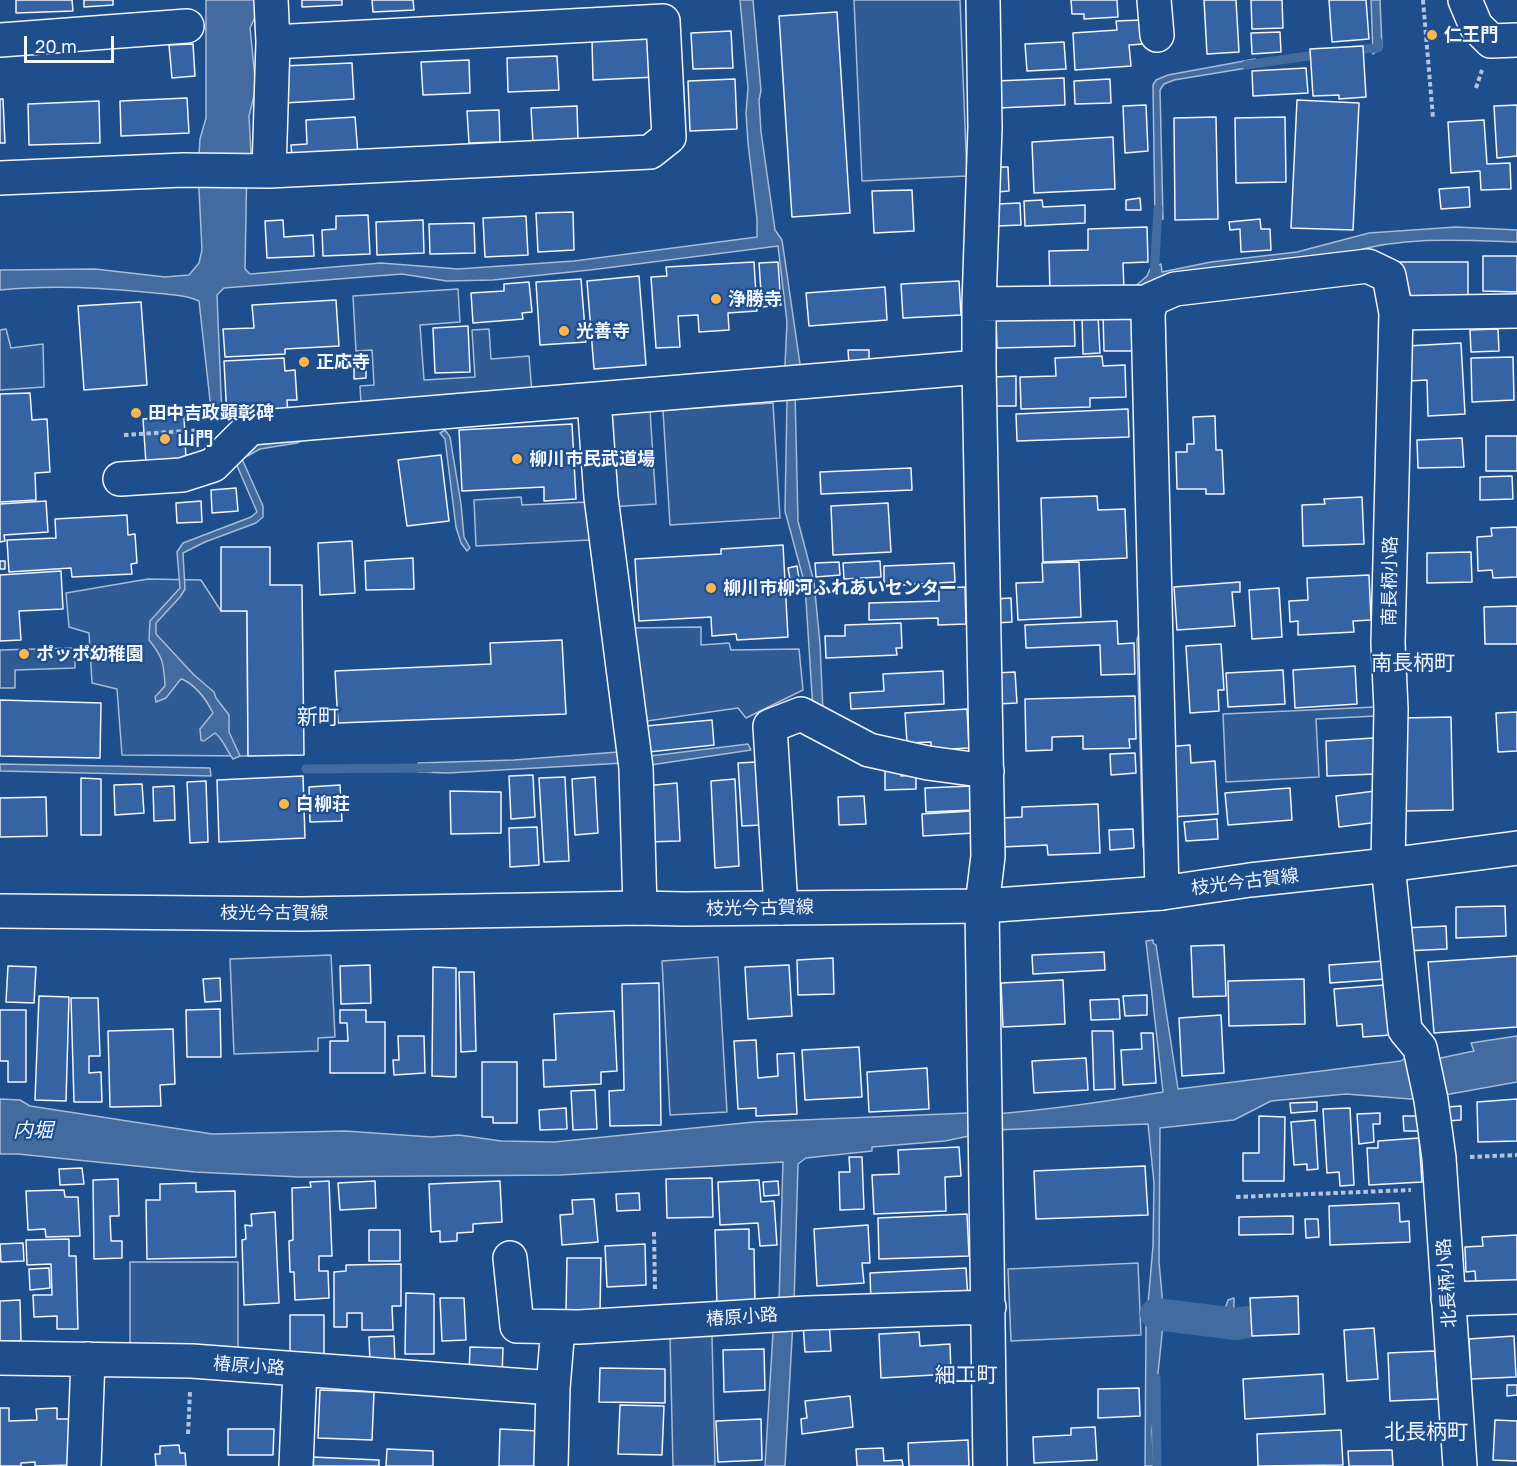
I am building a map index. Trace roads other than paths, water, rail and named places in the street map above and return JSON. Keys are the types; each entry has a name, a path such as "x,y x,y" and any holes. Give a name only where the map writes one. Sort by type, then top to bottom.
{"street":[{"path":"260,171 273,42 271,0"},
{"path":"983,0 985,127 979,367 988,856 982,906 990,1466"},
{"path":"1154,0 1157,35"},
{"path":"1466,0 1476,26 1491,41 1517,40"},
{"path":"0,178 260,171 650,152 669,137 663,21 273,42"},
{"path":"0,40 187,26"},
{"name":"南長柄小路","path":"1142,301 1175,289 1368,266 1389,276 1396,312 1388,643 1391,709 1388,865 1405,1029 1420,1048"},
{"path":"980,304 1142,301 1148,313 1162,893"},
{"path":"1396,312 1517,311"},
{"path":"120,479 182,475 213,465 231,438 594,400 979,367"},
{"path":"594,400 601,497 634,761 640,908"},
{"path":"781,908 770,726 801,714 869,750 928,763 987,771"},
{"name":"枝光今古賀線","path":"0,911 301,914 640,908 982,906 1162,893 1250,880 1517,848"},
{"name":"北長柄小路","path":"1420,1048 1431,1100 1440,1173 1460,1466"},
{"name":"椿原小路","path":"510,1258 517,1326 558,1327 704,1321 766,1315 989,1306"},
{"path":"1448,1299 1517,1297"},
{"path":"551,1466 553,1388 558,1327"},
{"name":"椿原小路","path":"0,1358 192,1361 553,1388"},
{"path":"84,1466 88,1359"},
{"path":"296,1466 300,1370"}],"water":[{"path":"206,0 257,0 257,13 250,28 256,88 249,116 251,154 247,160 245,269 250,274 381,263 458,269 574,261 757,237 748,143 746,113 748,88 740,0 753,0 761,91 759,100 761,132 775,230 782,240 800,364 795,392 798,521 814,582 823,712 813,710 805,585 785,511 787,322 778,246 493,280 447,281 402,274 224,288 217,295 222,418 212,418 199,301 172,295 90,288 0,290 0,270 95,269 165,277 189,275 199,263 202,250 198,170 200,139 206,118"},
{"path":"1371,0 1380,0 1382,47 1373,54"},
{"path":"1255,59 1259,66 1174,80 1164,84 1160,90 1163,219 1155,220 1153,85 1156,80 1168,75"},
{"path":"1456,227 1517,230 1517,242 1434,240 1392,243 1352,252 1132,289 1147,276 1150,269 1161,264 1162,272 1211,262 1297,252 1369,233"},
{"path":"445,430 450,437 464,537 470,548 467,551 461,543 456,527 445,439 440,433"},
{"path":"303,440 260,449 242,459 263,506 263,517 256,523 205,542 183,553 185,589 156,623 156,634 194,675 214,692 229,715 229,732 240,756 233,759 215,733 204,741 201,740 200,729 213,713 204,698 192,685 182,679 166,698 156,702 155,697 165,686 165,678 160,656 149,640 150,621 180,588 177,552 183,543 251,517 257,512 232,454 258,443"},
{"path":"1138,636 1143,637 1150,847 1143,847"},
{"path":"748,744 751,750 644,766 642,757"},
{"path":"618,752 624,763 448,773 418,772 418,763 514,760"},
{"path":"0,764 210,768 211,776 0,771"},
{"name":"内堀","path":"1153,940 1156,945 1178,1089 1401,1061 1405,1058 1417,1063 1474,1051 1471,1043 1517,1036 1517,1082 1410,1099 1346,1094 1271,1101 1234,1120 1160,1128 1159,1262 1164,1317 1220,1324 1228,1300 1234,1298 1234,1328 1229,1332 1163,1325 1152,1431 1154,1466 1145,1466 1146,1327 1153,1246 1154,1183 1148,1124 969,1131 969,1136 945,1141 872,1147 872,1151 806,1158 798,1164 794,1303 785,1466 765,1466 773,1332 779,1303 783,1162 560,1175 300,1177 195,1172 0,1154 0,1099 20,1100 30,1106 212,1134 345,1131 431,1137 459,1135 501,1141 554,1142 754,1122 968,1113 968,1116 993,1114 1066,1107 1163,1092 1146,941"}],"waterway":[{"path":"1353,50 1378,48 1378,42"},
{"path":"1246,65 1321,54"},
{"path":"1154,278 1158,208"},
{"path":"306,769 430,768"},
{"path":"1156,1314 1236,1324 1247,1322"},
{"path":"1156,1378 1157,1466"}],"place":[{"name":"仁王門","path":"1432,35"},
{"name":"浄勝寺","path":"716,299"},
{"name":"光善寺","path":"564,331"},
{"name":"正応寺","path":"304,362"},
{"name":"田中吉政顕彰碑","path":"136,413"},
{"name":"山門","path":"165,439"},
{"name":"柳川市民武道場","path":"517,459"},
{"name":"柳川市柳河ふれあいセンター","path":"711,588"},
{"name":"ポッポ幼稚園","path":"24,654"},
{"name":"白柳荘","path":"284,804"}],"district":[{"name":"南長柄町","path":"1413,663"},
{"name":"新町","path":"318,717"},
{"name":"細工町","path":"966,1375"},
{"name":"北長柄町","path":"1426,1432"}]}
